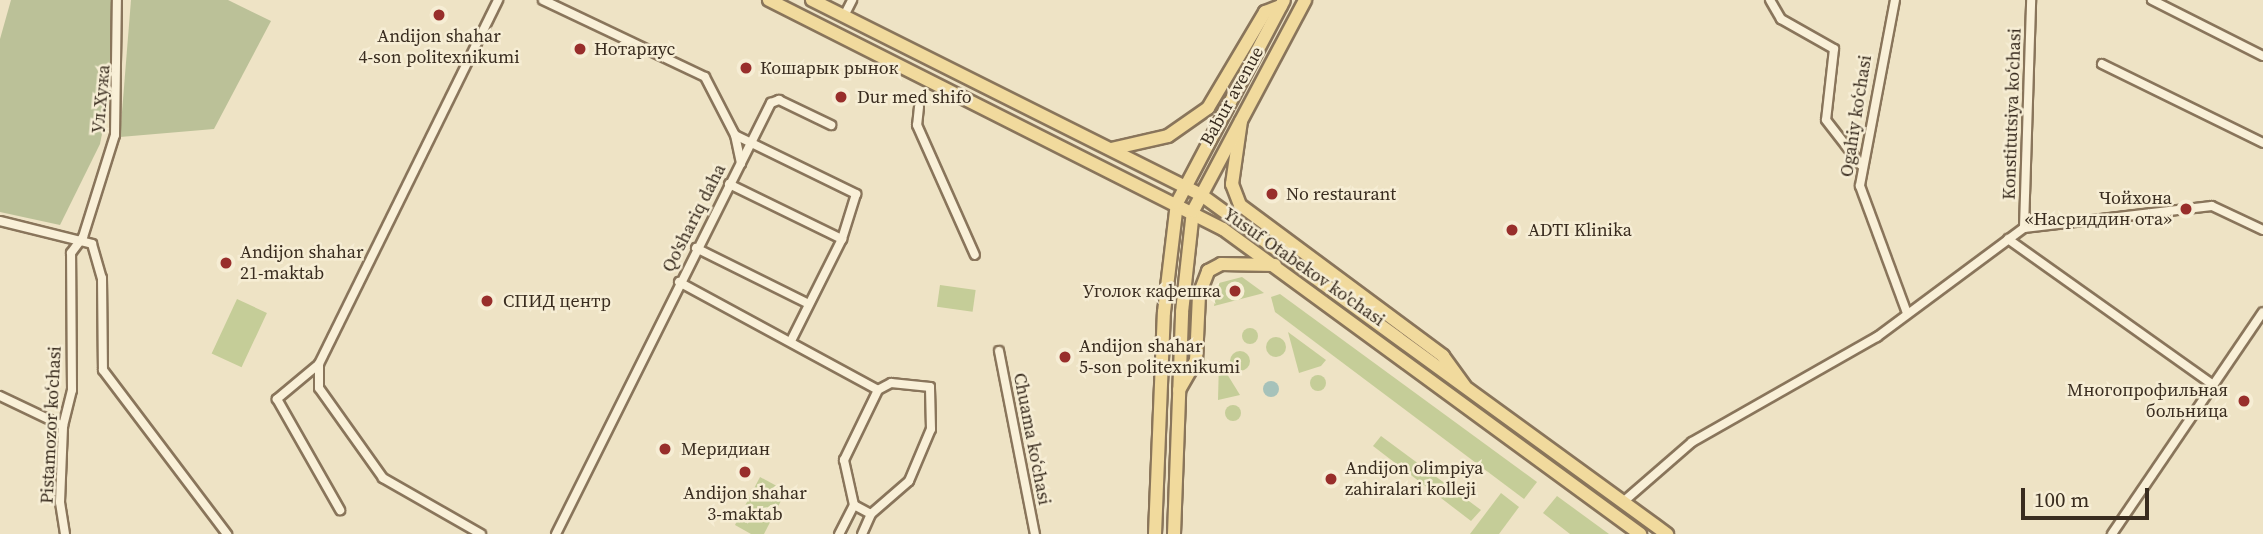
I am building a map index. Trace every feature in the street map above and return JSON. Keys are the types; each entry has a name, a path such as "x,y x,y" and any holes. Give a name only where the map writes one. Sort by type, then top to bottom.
{"main road":[{"name":"Yusuf Otabekov ko'chasi","path":"769,0 1193,211 1276,265 1640,534"},
{"name":"Yusuf Otabekov ko'chasi","path":"812,0 1200,194 1667,534"},
{"name":"Babur avenue","path":"1174,534 1179,391 1193,211 1241,115 1305,0"},
{"path":"1155,534 1164,312 1177,202 1282,3"},
{"path":"1111,149 1168,136 1198,116 1265,12 1282,3"},
{"path":"1241,115 1232,184 1240,205 1443,356 1465,386"},
{"path":"1179,391 1196,362 1199,295 1208,271 1221,264 1276,265"}],"street":[{"name":"Ул.Хужа","path":"83,237 116,135 117,0"},
{"path":"340,510 277,399 319,364 498,0"},
{"name":"Qo'shariq daha","path":"543,0 705,77 735,135 741,163 679,282 556,534"},
{"path":"844,16 852,0"},
{"path":"1770,0 1781,19 1834,49 1826,120 1861,165"},
{"name":"Ogahiy koʻchasi","path":"1895,0 1861,165 1868,221 1907,313"},
{"name":"Konstitutsiya koʻchasi","path":"2024,228 2031,0"},
{"path":"2151,0 2263,56"},
{"path":"2102,64 2263,143"},
{"path":"741,163 775,100 831,125"},
{"path":"919,107 917,125 975,255"},
{"path":"735,135 856,194 842,239 792,339"},
{"path":"729,184 842,239"},
{"path":"1623,502 1703,434 1907,313 2024,228 2212,206 2263,230"},
{"path":"0,221 83,237 92,244 102,278 103,370 228,534"},
{"name":"Pistamozor koʻchasi","path":"65,534 63,426 72,390 71,253 83,237"},
{"path":"2008,239 2213,384"},
{"path":"696,248 809,304"},
{"path":"679,282 792,339 878,390"},
{"path":"2112,534 2263,312"},
{"name":"Chuama koʻchasi","path":"999,351 1035,534"},
{"path":"319,364 319,388 383,478 481,534"},
{"path":"839,534 854,505 844,460 878,390 891,383 930,387 931,429 909,481 871,514 862,534"},
{"path":"0,396 63,426"},
{"path":"854,505 871,514"}],"green space":[{"path":"11,0 111,0 116,64 100,144 60,225 0,212 0,39"},
{"path":"131,0 228,0 271,21 214,129 120,137"},
{"path":"1242,277 1264,293 1214,306 1219,283"},
{"path":"940,285 976,290 973,312 937,307"},
{"path":"1280,294 1537,482 1524,499 1275,312 1271,297"},
{"path":"237,299 267,313 242,367 212,353"},
{"path":"1250,328 1256,330 1256,342 1250,344 1244,342 1242,336 1244,330"},
{"path":"1288,332 1326,360 1321,366 1299,373"},
{"path":"1272,337 1280,337 1286,347 1280,357 1272,357 1266,351 1266,343"},
{"path":"1240,351 1247,354 1250,361 1247,368 1240,371 1233,368 1230,361 1233,354"},
{"path":"1219,361 1240,395 1218,400"},
{"path":"1318,375 1326,383 1318,391 1310,383"},
{"path":"1233,405 1239,407 1239,419 1233,421 1227,419 1225,413 1227,407"},
{"path":"1381,436 1481,510 1471,521 1373,446"},
{"path":"760,477 786,491 764,534 751,534 735,525"},
{"path":"1501,493 1519,507 1499,534 1470,534"},
{"path":"1557,496 1609,534 1570,534 1543,513"}],"water":[{"path":"1271,381 1277,383 1277,395 1271,397 1265,395 1263,389 1265,383"}],"place":[{"name":"Andijon shahar 4-son politexnikumi","path":"439,15"},
{"name":"Нотариус","path":"580,49"},
{"name":"Кошарык рынок","path":"746,68"},
{"name":"Dur med shifo","path":"841,97"},
{"name":"No restaurant","path":"1272,194"},
{"name":"Чойхона «Насриддин ота»","path":"2186,209"},
{"name":"ADTI Klinika","path":"1512,230"},
{"name":"Andijon shahar 21-maktab","path":"226,263"},
{"name":"Уголок кафешка","path":"1235,291"},
{"name":"СПИД центр","path":"487,301"},
{"name":"Andijon shahar 5-son politexnikumi","path":"1065,357"},
{"name":"Многопрофильная больница","path":"2244,401"},
{"name":"Меридиан","path":"665,449"},
{"name":"Andijon shahar 3-maktab","path":"745,472"},
{"name":"Andijon olimpiya zahiralari kolleji","path":"1331,479"}]}
